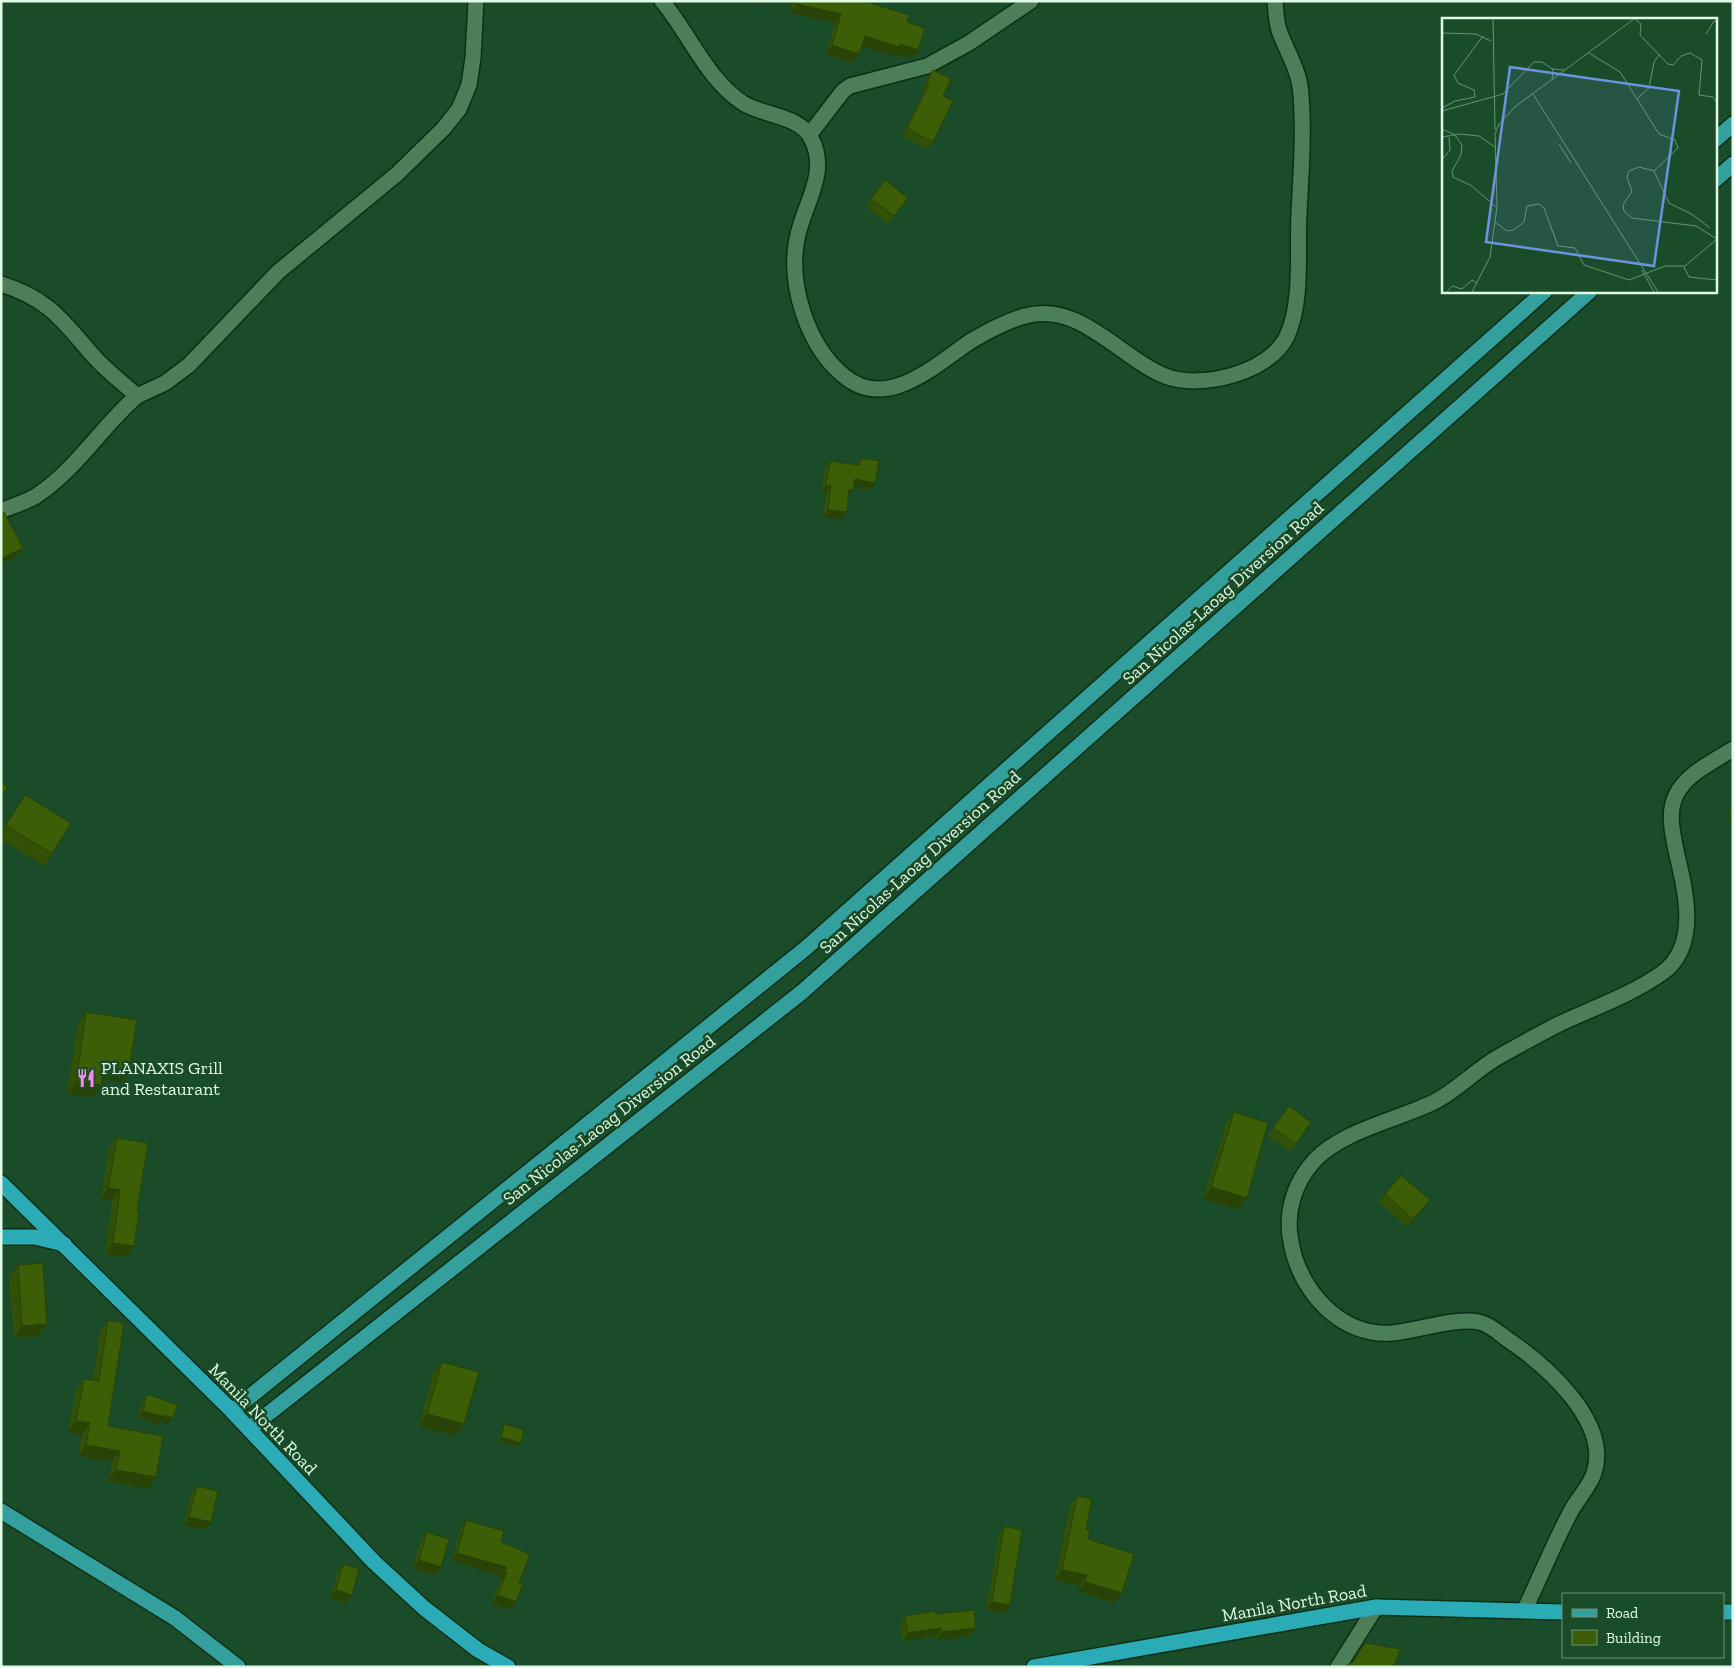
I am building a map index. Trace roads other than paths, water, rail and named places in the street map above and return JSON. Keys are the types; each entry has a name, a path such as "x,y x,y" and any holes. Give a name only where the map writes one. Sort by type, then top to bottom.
{"highway":[{"name":"Manila North Road","path":"1,1183 249,1428 374,1562 432,1614 478,1650 508,1667"},
{"path":"1,1237 35,1237 64,1244"},
{"name":"Manila North Road","path":"1034,1667 1376,1608 1562,1612"}],"main road":[{"path":"1716,139 1733,124"},
{"path":"1716,179 1733,164"},
{"name":"San Nicolas-Laoag Diversion Road","path":"232,1411 806,948 1544,292"},
{"name":"San Nicolas-Laoag Diversion Road","path":"249,1428 802,992 1589,292"},
{"path":"1,1511 175,1618 238,1667"}],"street":[{"path":"1,511 35,497 57,481 121,410 137,396 165,383 189,365 278,272 397,174 444,128 459,108 469,85 473,58 476,1"},
{"path":"662,1 720,82 743,103 800,125 810,134 818,161 816,180 797,238 795,279 799,305 811,331 831,362 844,376 856,384 868,388 884,389 918,378 974,340 1000,326 1025,316 1040,314 1060,316 1102,336 1143,365 1165,376 1185,382 1221,378 1244,371 1265,360 1286,338 1294,312 1302,166 1301,94 1297,73 1277,22 1275,1"},
{"path":"810,134 843,91 850,86 927,66 969,44 1031,1"},
{"path":"1,284 41,301 59,316 101,364 137,396"},
{"path":"1524,1610 1571,1509 1594,1473 1596,1449 1582,1410 1567,1389 1545,1368 1486,1325 1468,1322 1382,1333 1356,1326 1330,1312 1308,1288 1296,1262 1289,1224 1291,1201 1306,1173 1323,1152 1345,1139 1445,1097 1488,1062 1556,1025 1644,985 1664,972 1676,961 1684,944 1687,923 1686,900 1672,830 1674,797 1683,785 1699,771 1733,749"},
{"path":"1338,1667 1376,1608"}],"place":[{"name":"PLANAXIS Grill and Restaurant","path":"86,1078"}]}
